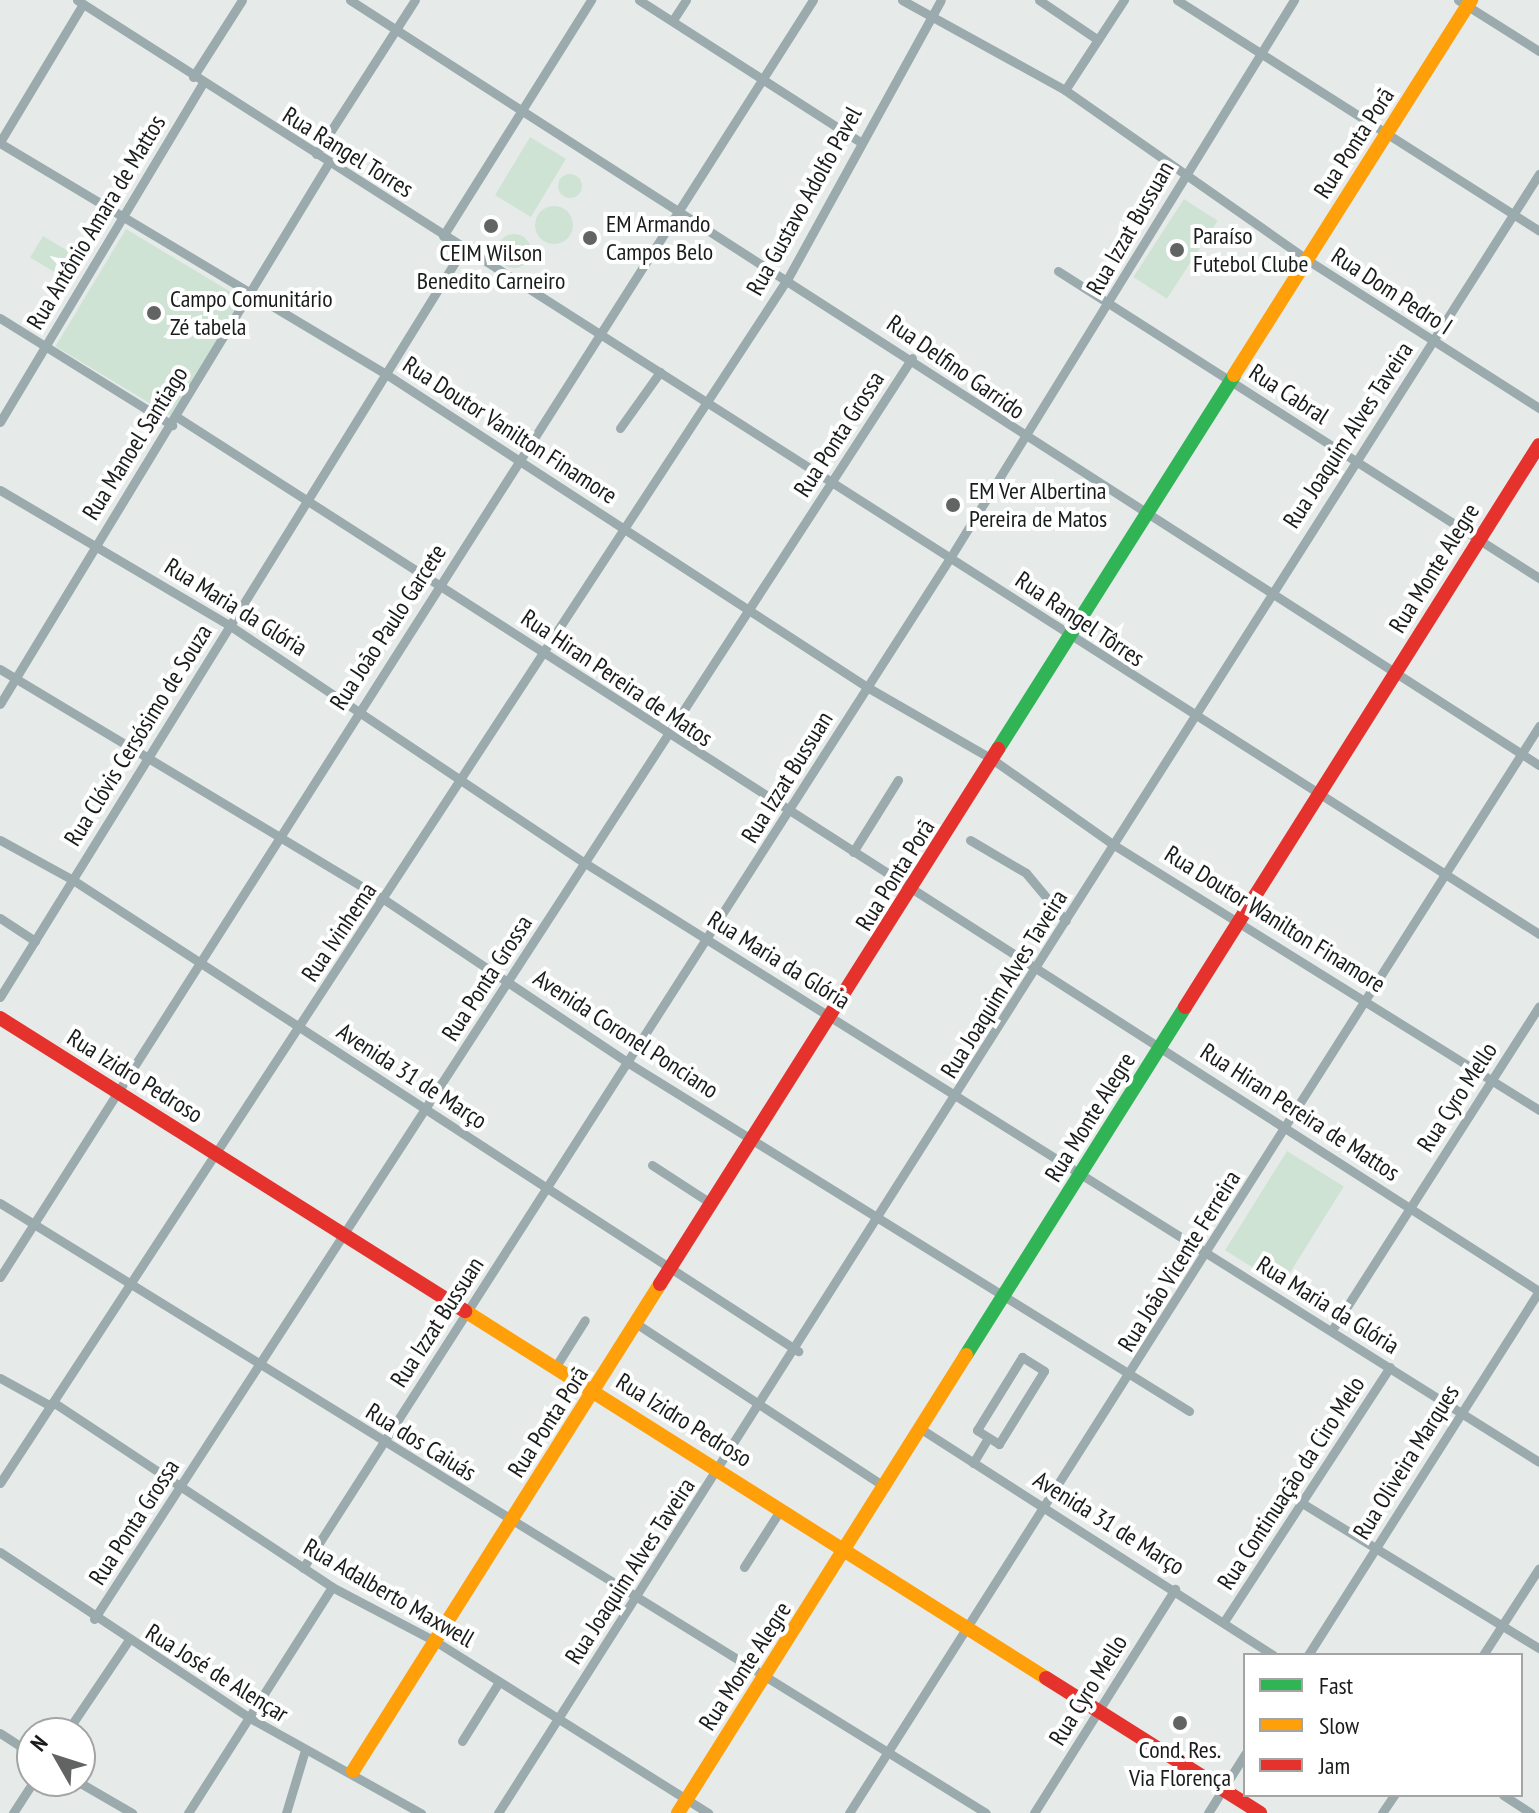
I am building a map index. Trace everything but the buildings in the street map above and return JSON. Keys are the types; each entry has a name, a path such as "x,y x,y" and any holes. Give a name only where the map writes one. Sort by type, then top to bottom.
{"street":[{"name":"Rua Antônio Amara de Mattos","path":"0,422 122,217 242,0"},
{"name":"Rua Delfino Garrido","path":"350,0 912,358 1022,437 1146,509 1270,595 1539,765"},
{"path":"316,154 415,0"},
{"path":"443,236 591,0"},
{"path":"639,0 860,142"},
{"path":"673,20 686,0"},
{"name":"Rua João Paulo Garcete","path":"0,1277 358,708 521,460 813,0"},
{"name":"Rua Dom Pedro I","path":"902,0 1065,90 1183,176 1306,259 1539,408"},
{"path":"930,18 941,0"},
{"path":"1039,0 1098,40"},
{"path":"1065,90 1124,0"},
{"path":"1177,0 1539,231"},
{"name":"Rua Izzat Bussuan","path":"303,1568 630,1064 950,558 1294,0"},
{"name":"Rua Rangel Torres","path":"80,2 198,81 600,335"},
{"path":"0,142 80,2"},
{"path":"1466,2 1539,51"},
{"name":"Rua Ponta Porã","path":"353,1771 833,1017 1146,509 1387,132 1466,2"},
{"name":"Rua Gustavo Adolfo Pavel","path":"708,401 788,278 930,18"},
{"name":"Rua Doutor Vanilton Finamore","path":"0,142 386,374 867,687 992,759"},
{"name":"Rua Manoel Santiago","path":"0,704 329,162"},
{"name":"Rua Joaquim Alves Taveira","path":"498,1813 798,1351 1354,460 1539,174"},
{"name":"Rua Clóvis Cersósimo de Souza","path":"0,997 147,754 463,249"},
{"name":"Rua Cabral","path":"1058,271 1539,578"},
{"name":"Rua Hiran Pereira de Matos","path":"0,318 441,583 665,736 1037,969"},
{"name":"Rua Rangel Tôrres","path":"600,335 1070,634 1316,797 1448,875 1539,934"},
{"name":"Rua Ponta Grossa","path":"94,1619 912,358"},
{"path":"620,428 660,372"},
{"name":"Rua Ivinhema","path":"0,1483 215,1152 385,900 708,401"},
{"name":"Rua Monte Alegre","path":"678,1813 846,1552 1001,1298 1539,445"},
{"name":"Rua Maria da Glória","path":"0,490 229,625 358,708 585,863 1083,1172 1539,1462"},
{"name":"Avenida Coronel Ponciano","path":"0,669 147,754 279,838 385,900 630,1064 754,1138 1001,1298 1189,1411"},
{"name":"Rua João Vicente Ferreira","path":"849,1813 966,1628 1049,1507 1206,1252 1448,875 1539,726"},
{"name":"Rua Doutor Wanilton Finamore","path":"992,759 1114,845 1242,919 1539,1110"},
{"path":"853,852 898,780"},
{"name":"Avenida 31 de Março","path":"0,840 73,880 548,1188 674,1266 798,1351"},
{"path":"970,840 1026,873 1066,921"},
{"path":"0,918 35,941"},
{"name":"Rua Hiran Pereira de Mattos","path":"1037,969 1287,1126 1539,1291"},
{"name":"Rua Cyro Mello","path":"1332,1330 1539,1006"},
{"name":"Rua Izidro Pedroso","path":"0,1018 720,1469 1260,1813"},
{"path":"652,1165 712,1204"},
{"name":"Rua dos Caiuás","path":"0,1203 509,1522 766,1673 986,1813"},
{"name":"Rua Oliveira Marques","path":"1309,1653 1539,1291"},
{"path":"556,1366 585,1320"},
{"path":"637,1324 885,1487"},
{"path":"1022,1357 1044,1371 999,1444 988,1438 977,1430 1022,1357"},
{"name":"Rua Continuação da Ciro Melo","path":"1225,1620 1390,1367"},
{"name":"Rua Adalberto Maxwell","path":"0,1378 52,1404 184,1483 332,1587 435,1641 708,1813"},
{"name":"Avenida 31 de Março","path":"921,1429 1049,1507 1225,1620 1270,1653"},
{"path":"973,1463 988,1438"},
{"path":"1302,1503 1539,1648"},
{"path":"744,1567 781,1509"},
{"name":"Rua José de Alençar","path":"0,1554 94,1619 250,1718 305,1750 353,1771 421,1813"},
{"path":"1484,1653 1539,1568"},
{"path":"188,1813 332,1587"},
{"name":"Rua Cyro Mello","path":"1034,1813 1175,1589"},
{"path":"77,1717 128,1641"},
{"path":"462,1741 499,1682"},
{"path":"286,1813 305,1750"},
{"path":"1208,1813 1243,1757"},
{"path":"96,1792 132,1813"},
{"path":"1506,1797 1531,1813"}],"green space":[{"path":"530,137 566,159 531,217 495,195"},
{"path":"570,174 579,177 582,186 579,195 570,198 561,195 558,186 561,177"},
{"name":"Paraíso Futebol Clube","path":"1184,199 1218,221 1167,299 1133,277"},
{"path":"554,206 567,212 573,225 567,238 554,244 541,238 535,225 541,212"},
{"path":"126,229 242,299 171,416 55,346"},
{"path":"514,234 526,239 531,251 526,263 514,268 502,263 497,251 502,239"},
{"path":"43,236 76,256 64,278 30,257"},
{"path":"1287,1151 1344,1187 1282,1286 1225,1250"}],"traffic: fast":[{"path":"998,749 1234,375"},
{"path":"966,1355 1185,1007"}],"traffic: slow":[{"path":"1234,375 1471,0"},
{"path":"353,1771 660,1284"},
{"path":"465,1311 1046,1678"},
{"path":"678,1813 966,1355"}],"traffic: jam":[{"path":"1185,1007 1539,445"},
{"path":"660,1284 998,749"},
{"path":"0,1018 465,1311"},
{"path":"1046,1678 1260,1813"}],"place":[{"name":"CEIM Wilson Benedito Carneiro","path":"491,226"},
{"name":"EM Armando Campos Belo","path":"590,238"},
{"name":"Paraíso Futebol Clube","path":"1177,250"},
{"name":"Campo Comunitário Zé tabela","path":"154,313"},
{"name":"EM Ver Albertina Pereira de Matos","path":"953,505"},
{"name":"Cond. Res. Via Florença","path":"1180,1723"}]}
